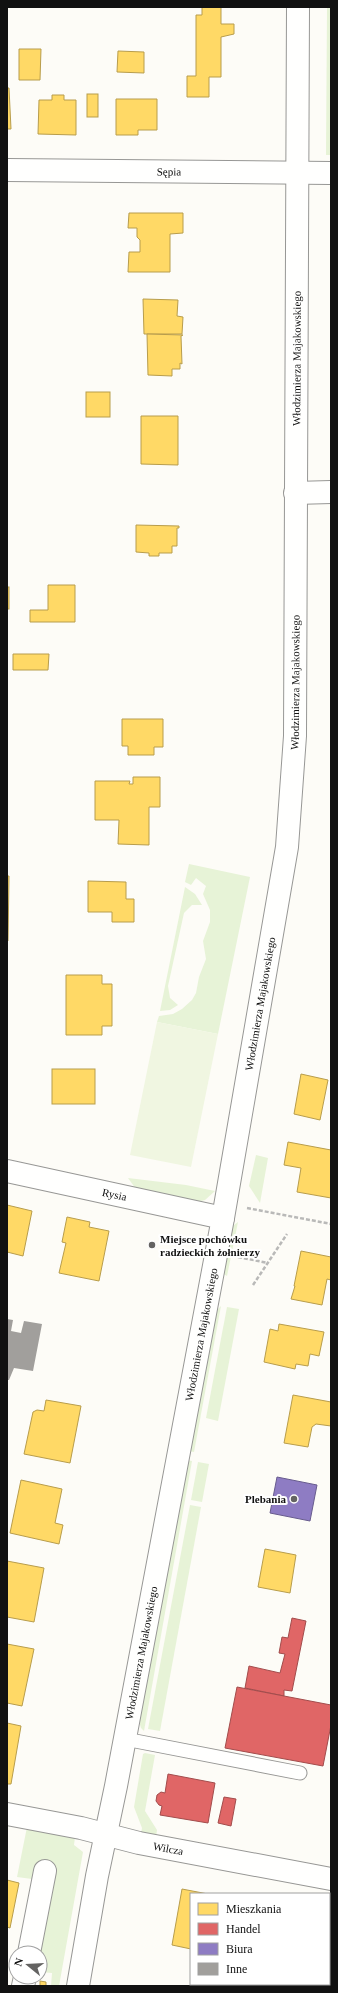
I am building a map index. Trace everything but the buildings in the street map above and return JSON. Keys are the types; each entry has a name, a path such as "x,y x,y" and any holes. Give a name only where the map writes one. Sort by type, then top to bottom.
{"street":[{"name":"Włodzimierza Majakowskiego","path":"78,1986 223,1218 287,847 295,736 298,7"},
{"name":"Sępia","path":"7,170 331,173"},
{"path":"295,493 331,492"},
{"name":"Rysia","path":"7,1171 223,1218"},
{"name":"Wilcza","path":"7,1814 106,1834 139,1843 331,1879"},
{"path":"31,1945 45,1871"}],"lane":[{"path":"125,1739 300,1773"}],"path":[{"path":"242,1207 331,1224"},
{"path":"253,1286 287,1234"},
{"path":"234,1257 268,1263"}],"green space":[{"path":"327,7 331,7 331,155 326,155"},
{"path":"189,864 250,877 218,1034 157,1022 159,1016 173,1014 182,1009 192,1000 196,993 199,977 206,959 203,941 210,922 210,910 203,894 206,886 196,878 191,885 185,882"},
{"path":"185,887 195,894 202,905 192,905 184,913 168,986 170,998 178,1005 170,1010 160,1011"},
{"path":"157,1022 218,1034 191,1167 130,1155"},
{"path":"256,1155 268,1158 260,1203 249,1186"},
{"path":"128,1178 186,1185 215,1191 205,1200 198,1202 136,1189"},
{"path":"238,1222 227,1276 222,1273 230,1228"},
{"path":"221,1306 194,1452 188,1451 215,1312"},
{"path":"227,1307 239,1309 218,1421 206,1418"},
{"path":"186,1460 192,1461 144,1731 141,1728 139,1721"},
{"path":"198,1462 209,1464 202,1502 191,1500"},
{"path":"190,1505 201,1507 160,1731 148,1729"},
{"path":"143,1754 155,1755 145,1811 157,1830 156,1837 141,1834 142,1828 134,1807"},
{"path":"27,1827 75,1837 74,1845 83,1852 59,1986 51,1986 52,1973 48,1973 48,1945 39,1945 32,1879 17,1877"}],"place":[{"name":"Miejsce pochówku radzieckich żołnierzy","path":"152,1245"},
{"name":"Plebania","path":"294,1499"}]}
